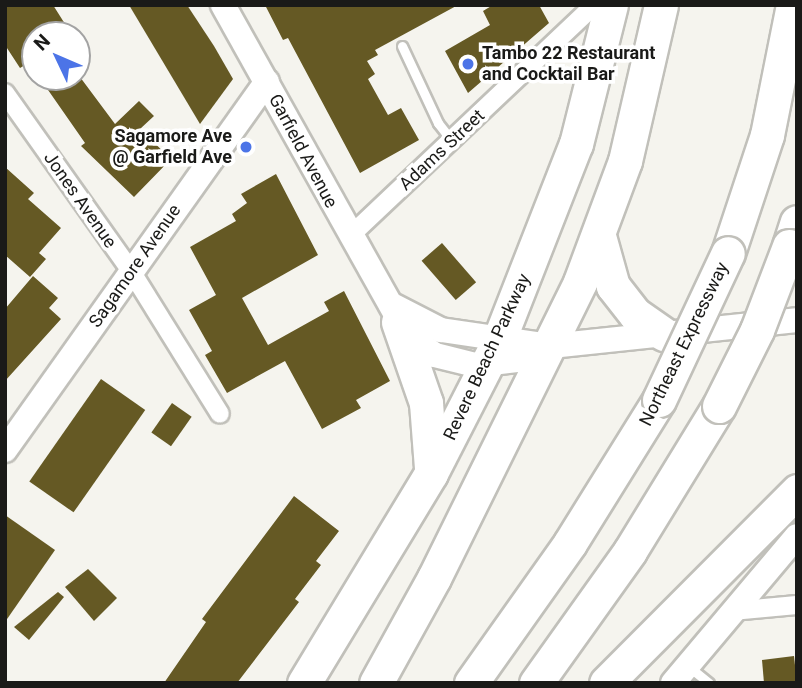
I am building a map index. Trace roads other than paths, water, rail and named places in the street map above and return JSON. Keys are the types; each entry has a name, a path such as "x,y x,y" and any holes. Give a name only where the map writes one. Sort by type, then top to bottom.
{"highway":[{"name":"Revere Beach Parkway","path":"304,683 431,473 493,352 576,144 611,5"},
{"path":"376,683 434,579 551,346 599,236 636,120 661,5"},
{"name":"Northeast Expressway","path":"471,683 570,543 659,400 728,253 767,135 793,5"},
{"path":"536,683 630,551 719,405 757,330 793,234"},
{"path":"599,236 613,286 635,314 664,334"},
{"path":"391,309 426,403 431,473"},
{"path":"606,683 797,491"}],"street":[{"name":"Garfield Avenue","path":"223,5 391,309 435,355 493,352 797,320"},
{"name":"Adams Street","path":"350,236 594,5"},
{"name":"Sagamore Avenue","path":"5,450 267,82"},
{"name":"Jones Avenue","path":"5,93 131,271 220,414"},
{"path":"680,674 797,536"},
{"path":"732,611 797,605"}],"lane":[{"path":"402,46 438,123 452,141"},
{"path":"680,674 709,683"}],"place":[{"name":"Tambo 22 Restaurant and Cocktail Bar","path":"468,64"},
{"name":"Sagamore Ave @ Garfield Ave","path":"246,147"}]}
